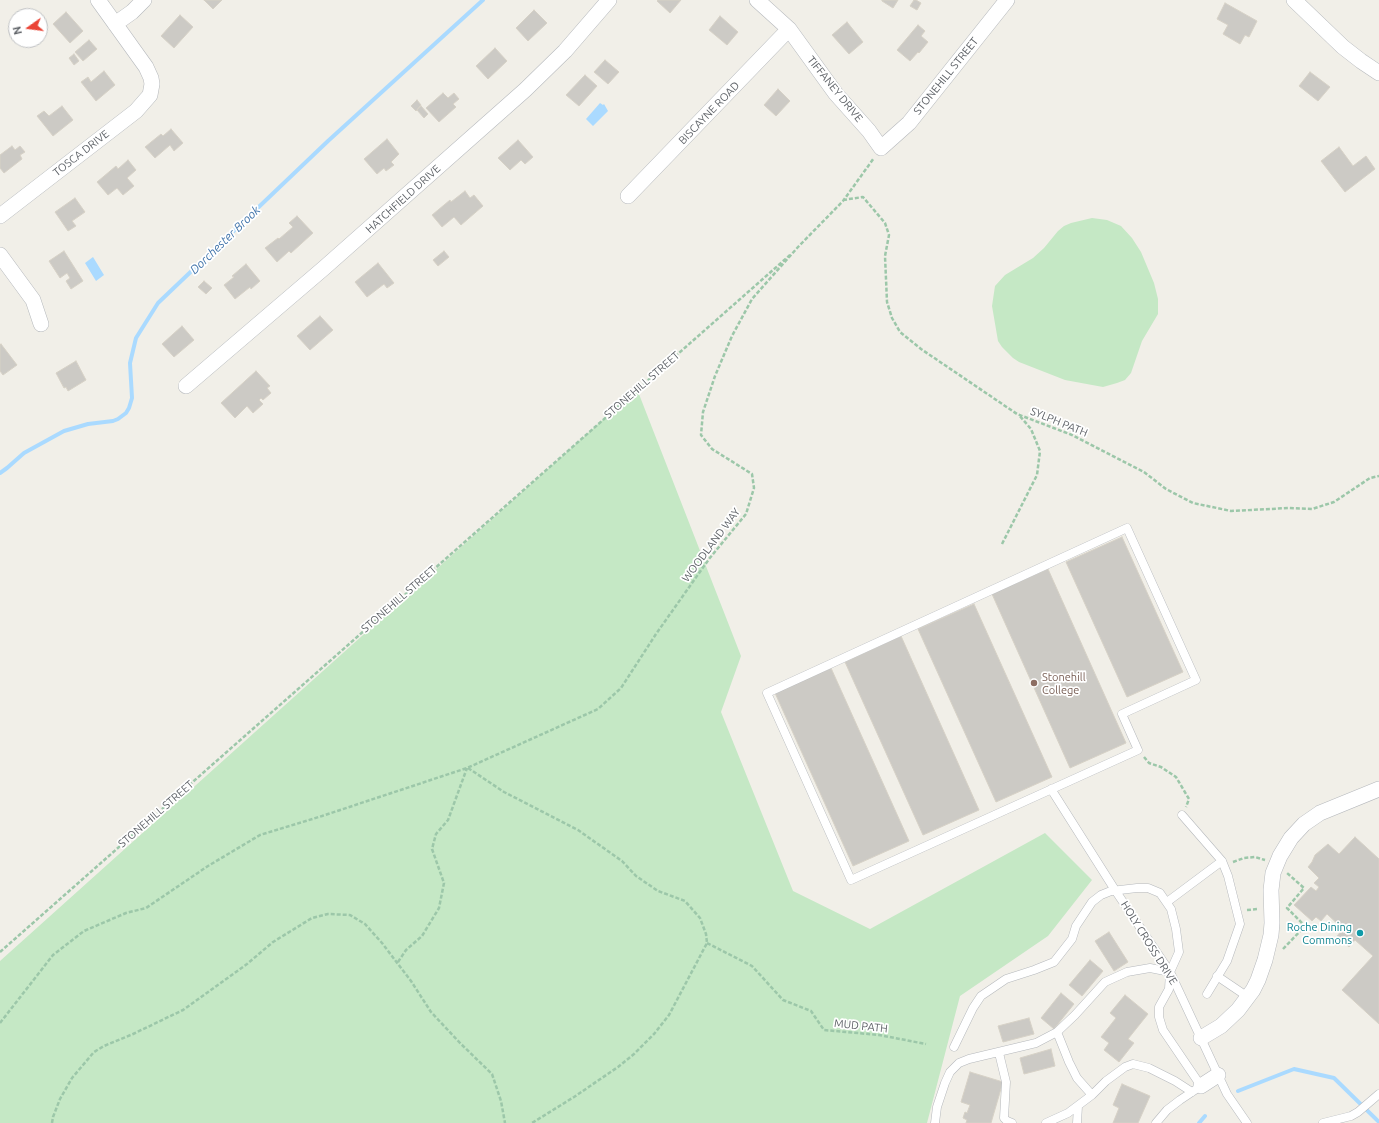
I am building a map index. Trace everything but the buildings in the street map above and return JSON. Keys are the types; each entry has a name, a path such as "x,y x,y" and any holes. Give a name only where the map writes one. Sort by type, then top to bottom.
{"street":[{"path":"98,0 115,24 132,12 144,0"},
{"name":"HATCHFIELD DRIVE","path":"186,386 324,268 530,86 565,51 609,0"},
{"name":"TIFFANEY DRIVE","path":"757,0 789,29 836,94 869,131 881,148"},
{"name":"STONEHILL STREET","path":"881,148 909,123 1007,0"},
{"path":"1294,0 1343,47 1379,73"},
{"name":"TOSCA DRIVE","path":"0,216 136,111 150,95 152,84 146,67 115,24"},
{"name":"BISCAYNE ROAD","path":"628,196 789,29"},
{"path":"0,255 33,300 41,324"},
{"path":"1201,1038 1230,1018 1248,996 1262,970 1268,948 1272,923 1271,890 1273,873 1275,865 1285,846 1297,831 1311,818 1339,804 1379,789"},
{"path":"1196,1089 1218,1075"}],"lane":[{"path":"1127,528 1196,680 1122,714 1138,750 852,880 767,693 1127,528"},
{"name":"HOLY CROSS DRIVE","path":"1051,789 1115,890 1170,972 1227,1094 1247,1123"},
{"path":"1182,815 1223,864 1228,876 1240,924 1227,961 1207,994"},
{"path":"1167,902 1223,864"},
{"path":"954,1047 973,1008 981,996 1006,979 1054,962 1072,939 1076,926 1092,902 1101,895 1115,890 1148,888 1160,893 1171,909 1176,929 1179,952 1170,972 1169,989 1160,1007 1159,1017 1163,1030 1196,1089"},
{"path":"935,1123 937,1107 944,1083 950,1072 959,1063 969,1059 1036,1044 1057,1032 1075,1015 1105,982 1127,972 1150,968 1170,972"},
{"path":"1218,976 1248,996"},
{"path":"1057,1032 1077,1078 1092,1094"},
{"path":"999,1053 1006,1082 1004,1118 1012,1123"},
{"path":"1046,1123 1068,1113 1106,1081 1125,1067 1133,1064 1149,1068 1175,1081 1196,1089"},
{"path":"1156,1123 1167,1110 1196,1089"},
{"path":"1323,1123 1351,1116 1379,1094"},
{"path":"1077,1123 1078,1106"}],"path":[{"path":"798,247 843,200 881,148"},
{"name":"SYLPH PATH","path":"843,200 863,197 884,223 889,235 885,256 887,302 892,318 900,332 922,349 1017,414 1072,435 1144,472 1166,489 1192,503 1231,511 1289,508 1312,509 1334,502 1370,478 1379,476"},
{"name":"WOODLAND WAY","path":"0,1023 53,955 84,931 126,913 146,908 208,866 260,835 467,768 598,709 621,688 656,634 709,560 746,514 754,488 752,474 712,449 701,435 703,412 715,376 729,343 752,299 798,247"},
{"name":"STONEHILL STREET","path":"0,952 798,247"},
{"path":"1002,544 1037,475 1040,451 1031,429 1017,414"},
{"path":"1138,750 1149,763 1161,767 1176,777 1189,799 1182,815"},
{"path":"398,962 406,950 422,936 439,908 444,882 432,849 436,834 448,820 467,768 504,792 578,830 622,861 636,876 658,891 685,901 700,918 706,934 707,943 669,1015 654,1034 634,1054 618,1067 532,1123"},
{"path":"1223,864 1244,858 1255,857 1267,860"},
{"path":"1237,911 1263,908"},
{"path":"52,1123 60,1099 72,1078 94,1052 182,1010 241,968 273,942 312,918 328,914 350,915 365,924 398,962 431,1012 492,1074 501,1101 505,1123"},
{"name":"MUD PATH","path":"707,943 752,966 782,1000 811,1011 824,1030 879,1035 926,1044"}],"green space":[{"path":"1092,218 1107,220 1121,226 1132,238 1141,252 1154,283 1158,299 1158,314 1142,341 1131,373 1125,380 1103,387 1065,380 1019,362 1013,358 998,341 992,306 995,286 1005,275 1033,258 1064,226"},
{"path":"637,389 741,656 721,712 793,891 870,929 1045,833 1092,880 1048,936 960,996 927,1123 0,1123 0,961"}],"water":[{"path":"600,103 603,105 604,104 608,111 593,126 586,119"},
{"path":"93,257 104,275 96,281 85,263"}],"waterway":[{"name":"Dorchester Brook","path":"0,473 24,453 64,431 88,424 113,421 126,413 132,398 130,363 136,338 158,303 328,141 483,0"},
{"path":"1238,1091 1294,1069 1334,1078 1379,1122"},
{"path":"1199,1123 1205,1116"}],"place":[{"name":"Stonehill College","path":"1034,683"},
{"name":"Roche Dining Commons","path":"1360,933"}]}
